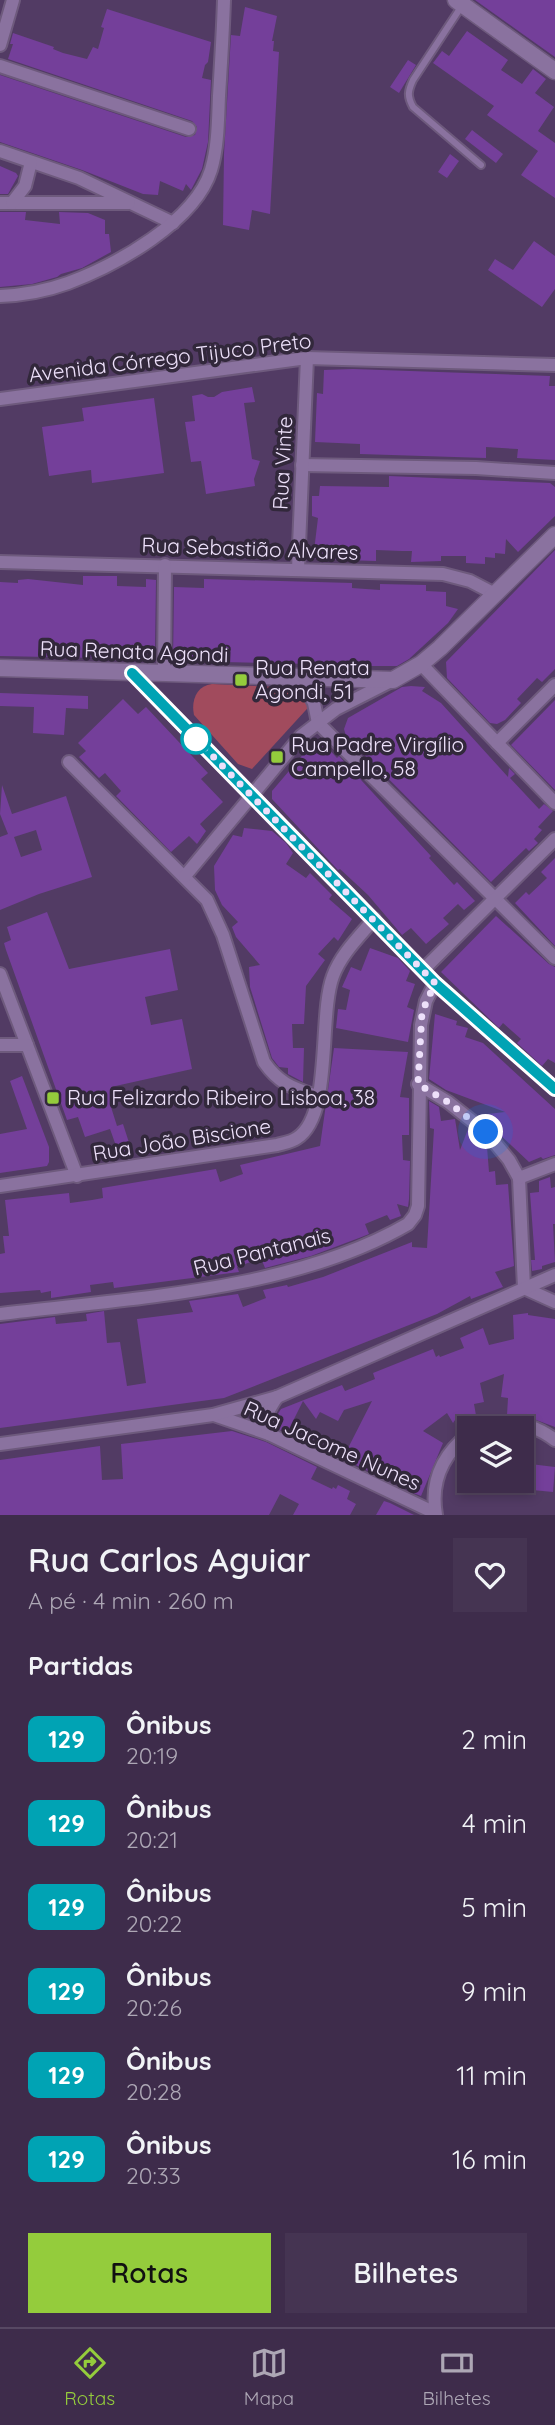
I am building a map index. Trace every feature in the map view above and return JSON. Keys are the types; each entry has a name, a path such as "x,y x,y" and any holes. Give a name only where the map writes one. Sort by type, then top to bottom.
{"street":[{"path":"0,45 3,20 13,0"},
{"path":"0,296 23,295 67,283 114,262 173,223 194,201 211,171 218,133 224,0"},
{"path":"461,2 555,71"},
{"path":"0,66 189,129"},
{"path":"0,151 79,178 173,223"},
{"path":"6,203 25,186 31,162"},
{"path":"6,203 133,203"},
{"name":"Avenida Córrego Tijuco Preto","path":"0,398 307,358 555,365"},
{"name":"Rua Vinte","path":"298,569 307,358"},
{"path":"302,465 475,468 555,473"},
{"path":"185,876 301,736 336,709 421,664 555,535"},
{"name":"Rua Sebastião Alvares","path":"0,562 443,574 470,581 495,594"},
{"path":"164,673 165,565"},
{"path":"421,664 555,803"},
{"name":"Rua Renata Agondi","path":"0,668 393,680"},
{"path":"132,673 435,983 555,1089"},
{"path":"302,679 314,703 318,723 555,958"},
{"path":"497,743 555,685"},
{"path":"69,762 207,900 216,917 264,1062 284,1084 319,1097"},
{"path":"424,970 555,839"},
{"name":"Rua João Biscione","path":"0,1186 296,1140 312,1121 319,1097 332,976 342,957 374,919"},
{"path":"0,974 77,1176"},
{"name":"Rua Pantanais","path":"0,1314 187,1290 250,1279 323,1262 400,1228 415,1215 418,1206 418,1084 422,1012 435,983"},
{"path":"0,1045 27,1045"},
{"path":"418,1084 448,1102 486,1132 509,1160 519,1178 524,1288"},
{"path":"519,1178 555,1164"},
{"path":"0,1444 213,1415 277,1397 555,1275"},
{"path":"524,1288 555,1302"},
{"path":"269,1434 265,1422 277,1397"},
{"name":"Rua Jacome Nunes","path":"213,1415 269,1434 435,1514"},
{"path":"534,1429 555,1440"},
{"path":"435,1514 434,1489 440,1465 457,1443"}],"lane":[{"path":"461,2 408,91 413,107 481,165"}],"shaded area":[{"path":"212,684 301,688 316,699 252,769 238,764 194,715 193,705 198,691"}],"building":[{"path":"475,0 555,0 555,57 524,35"},
{"path":"245,7 277,16 272,41 273,51 279,52 270,214 252,210 249,230 223,225 231,35 240,36"},
{"path":"107,9 211,42 202,78 211,80 208,142 202,169 191,190 186,184 183,191 160,181 158,195 143,194 0,142 0,75 186,137 195,135 197,127 192,121 8,59 13,33 54,47 53,49 63,53 87,59 93,47 98,49"},
{"path":"467,31 508,60 501,70 522,84 533,69 546,79 535,93 554,107 538,131 555,143 555,198 521,175 538,151 487,115 494,106 433,63 442,51 449,56"},
{"path":"408,60 416,65 399,93 390,87"},
{"path":"472,130 503,154 496,163 465,139"},
{"path":"450,154 459,161 447,178 438,172"},
{"path":"0,166 18,176 8,194 0,194"},
{"path":"0,212 26,212 25,220 60,224 59,212 88,213 105,220 105,234 109,234 111,252 82,268 57,277 32,284 0,287"},
{"path":"534,241 555,256 555,289 542,307 488,270 495,259 513,270"},
{"path":"324,370 550,376 549,386 555,386 555,460 517,458 518,449 486,447 486,458 360,454 360,444 315,442 317,393 323,394"},
{"path":"252,387 255,402 244,403 252,459 260,461 254,479 255,486 206,494 201,461 191,462 185,422 195,421 192,396 202,394 214,397 222,392"},
{"path":"154,398 164,473 92,483 91,470 49,476 42,427 84,421 82,408"},
{"path":"389,476 550,483 555,487 555,516 518,552 506,539 505,554 495,553 495,558 485,557 485,564 466,563 466,556 441,556 441,561 411,562 412,551 376,550 376,561 313,559 318,518 312,516 312,496 319,496 320,486 389,487"},
{"path":"555,550 555,669 542,682 537,678 517,699 521,703 505,720 497,724 490,723 447,678 446,662"},
{"path":"83,576 117,576 117,586 146,587 146,579 156,580 155,651 144,651 144,659 0,656 0,582 18,583 18,580 28,579 83,585"},
{"path":"204,579 352,583 352,588 380,590 380,584 426,585 426,591 446,592 446,606 458,609 448,623 409,659 397,666 224,662 224,656 201,655 201,662 173,661 174,587 204,588"},
{"path":"402,687 425,687 422,691 441,703 508,777 509,768 515,774 510,778 539,809 544,804 553,811 538,827 542,830 534,839 538,843 529,851 526,848 491,882 346,736 344,729 348,718"},
{"path":"0,693 88,696 88,709 66,708 64,735 33,733 34,707 0,706"},
{"path":"123,699 138,714 146,707 208,773 201,779 223,802 200,824 206,831 197,844 189,836 171,852 116,796 121,791 105,773 99,778 79,757 86,751 78,743"},
{"path":"555,700 555,790 511,745"},
{"path":"315,744 319,748 324,744 337,758 339,756 431,856 429,858 454,885 457,882 475,901 464,910 458,904 443,918 449,924 426,944 411,928 402,935 368,895 338,870 272,799 272,791 306,751 304,749"},
{"path":"2,785 12,814 66,796 92,877 0,910 0,837 8,834 0,814","holes":["36,830 42,850 21,857 14,837"]},
{"path":"244,828 272,831 293,853 286,864 306,878 310,873 332,895 329,899 352,919 338,941 334,937 318,954 325,960 306,986 304,1024 292,1024 293,1048 304,1048 303,1082 288,1074 288,1068 279,1067 272,1058 250,987 249,967 260,965 236,937 232,927 238,922 222,905 215,890 214,866 233,835 242,837"},
{"path":"555,858 555,946 515,903 526,892 529,895 547,878 541,872"},
{"path":"47,912 69,969 170,949 178,990 145,997 151,1025 182,1019 192,1069 111,1087 116,1104 111,1107 117,1126 123,1124 133,1155 120,1157 110,1129 85,1137 78,1117 67,1120 6,950 4,943 11,940 7,927"},
{"path":"496,916 555,967 555,1063 548,1059 542,1066 517,1043 521,1039 503,1023 499,1028 441,972"},
{"path":"370,948 398,958 410,971 406,981 415,984 407,1007 414,1010 408,1042 336,1028 338,1009 346,1010 350,990 342,987 351,967 361,971"},
{"path":"435,1014 457,1021 456,1025 468,1028 465,1037 483,1043 555,1109 555,1155 529,1162 479,1115 505,1112 446,1090 429,1079"},
{"path":"334,1048 408,1052 400,1097 409,1098 409,1135 402,1135 403,1160 410,1161 409,1199 408,1207 397,1204 401,1216 390,1220 387,1215 365,1224 369,1234 311,1256 265,1268 261,1258 237,1267 239,1272 114,1288 113,1282 90,1285 91,1292 51,1298 51,1291 0,1293 0,1254 5,1253 3,1236 9,1236 5,1200 69,1193 70,1203 92,1200 103,1198 102,1188 216,1169 220,1182 243,1174 240,1165 320,1146"},
{"path":"22,1076 49,1147 49,1162 47,1166 0,1173 0,1134 27,1129 10,1081"},
{"path":"429,1101 439,1107 441,1121 455,1119 460,1150 468,1129 487,1147 489,1172 495,1171 496,1185 508,1184 514,1266 495,1272 503,1287 471,1299 470,1296 437,1314 224,1398 0,1428 0,1324 55,1317 56,1324 87,1321 86,1314 104,1311 107,1343 120,1342 127,1386 146,1383 137,1319 193,1312 189,1301 238,1294 243,1307 266,1298 263,1290 287,1285 288,1287 323,1277 412,1242 412,1247 427,1248 434,1129 430,1128"},
{"path":"550,1177 551,1188 555,1187 555,1262 532,1271 531,1260 535,1260 530,1193 539,1192 539,1181"},
{"path":"528,1313 555,1319 555,1427 534,1419 534,1416 507,1415 508,1398 501,1397 504,1374 480,1383 484,1402 474,1404 476,1416 457,1416 457,1423 455,1420 453,1423 447,1413 423,1431 443,1443 421,1496 411,1492 415,1484 384,1469 380,1477 352,1463 355,1457 346,1452 372,1401 344,1410 338,1421 320,1412 316,1419 303,1401 287,1433 276,1428 276,1417 281,1409 342,1385 345,1391 375,1379 373,1373 433,1349 436,1357 440,1357 464,1348 460,1338 483,1328 489,1345 514,1339 513,1315"},
{"path":"232,1431 266,1442 317,1467 311,1479 332,1489 336,1489 338,1485 350,1491 347,1499 356,1504 350,1515 293,1515 299,1504 280,1494 269,1515 0,1515 0,1460 100,1446 102,1480 123,1479 121,1444"},
{"path":"534,1464 555,1467 553,1492 534,1490"},
{"path":"384,1501 390,1503 414,1515 376,1515"}],"bus line":[{"name":"129","path":"132,673 435,983 555,1089"}],"place":[{"name":"Rua Renata Agondi, 51","path":"241,680"},
{"name":"Rua Padre Virgílio Campello, 58","path":"277,757"},
{"name":"Rua Felizardo Ribeiro Lisboa, 38","path":"53,1098"}],"route":[{"path":"196,739 435,983 422,1012 418,1084 448,1102 486,1132"}]}
